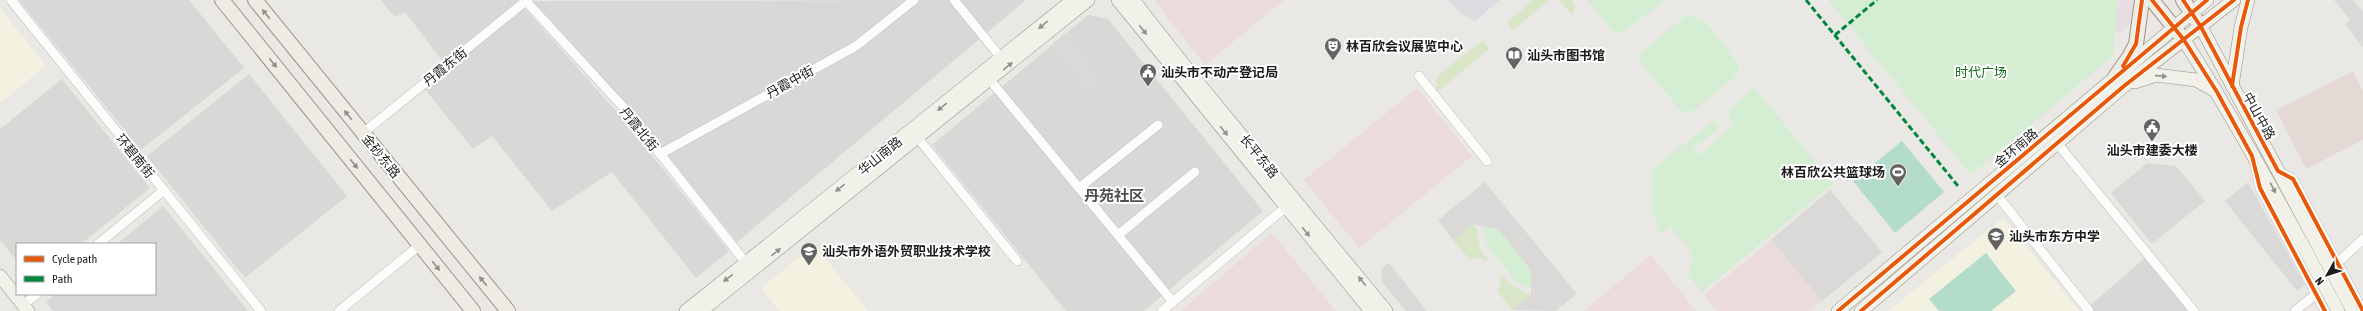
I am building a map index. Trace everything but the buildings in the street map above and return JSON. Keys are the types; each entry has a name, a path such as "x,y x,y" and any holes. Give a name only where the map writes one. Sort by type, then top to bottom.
{"main road":[{"name":"金砂东路","path":"222,0 473,311"},
{"name":"金砂东路","path":"255,0 508,311"},
{"path":"2120,82 2136,44 2142,0"},
{"path":"2152,0 2184,40"},
{"path":"2183,0 2201,27"}],"street":[{"name":"环碧南街","path":"10,0 261,311"},
{"name":"丹霞东街","path":"363,133 526,0"},
{"name":"丹霞北街","path":"526,0 625,109 746,264"},
{"name":"丹霞中街","path":"660,154 856,46 914,0"},
{"path":"954,0 1002,59"},
{"name":"华山南路","path":"686,311 1002,59 1073,0"},
{"name":"华山南路","path":"702,311 1088,0"},
{"name":"长平东路","path":"1118,0 1371,311"},
{"name":"长平东路","path":"1134,0 1199,84 1386,311"},
{"name":"金环南路","path":"1861,311 2057,143 2174,27 2206,0"},
{"name":"金环南路","path":"1838,311 2120,82 2184,40 2234,0"},
{"path":"2232,86 2241,27 2248,0"},
{"name":"中山中路","path":"2201,27 2278,171 2302,207 2356,308"},
{"name":"中山中路","path":"2184,40 2217,92 2252,156 2268,179 2284,220 2338,311"},
{"path":"2120,82 2156,75 2196,80 2217,92"},
{"path":"1419,76 1487,161"},
{"path":"990,80 1173,302"},
{"path":"1079,188 1158,125"},
{"path":"918,138 1016,260"},
{"path":"2057,143 2194,311"},
{"path":"1118,235 1195,172"},
{"path":"99,243 163,191"},
{"path":"1997,195 2089,311"},
{"path":"1162,311 1286,207"},
{"path":"2284,220 2316,294 2325,311"},
{"path":"2334,266 2363,239"},
{"path":"339,311 420,245"},
{"path":"0,276 26,308 36,295"},
{"path":"2295,311 2316,294"}],"shaded area":[{"path":"19,0 189,0 244,68 141,150"},
{"path":"381,0 517,0 617,112 729,251 696,278 612,172 552,211 492,136 473,149 425,89 449,70 405,12 394,17"},
{"path":"1026,0 737,242 628,106 533,1"},
{"path":"1154,0 1284,0 1205,65"},
{"path":"1449,0 1500,0 1475,21 1459,12"},
{"path":"2089,0 2160,0 2118,34"},
{"path":"2334,0 2353,0 2363,12 2363,47 2345,24 2350,20"},
{"path":"0,8 46,66 0,103"},
{"path":"1088,15 1108,19 1263,211 1144,311 1066,311 932,145"},
{"path":"1067,32 1105,80 1087,94 1049,47"},
{"path":"2353,71 2363,92 2363,140 2306,169 2276,110"},
{"path":"249,74 347,196 245,278 147,156"},
{"path":"62,79 150,188 82,243 16,243 16,260 0,240 0,129"},
{"path":"1417,88 1472,156 1359,248 1304,180"},
{"path":"2147,163 2176,166 2205,201 2152,244 2111,193"},
{"path":"1485,182 1577,294 1556,311 1513,310 1531,295 1531,270 1498,229 1473,224 1453,240 1438,220"},
{"path":"2248,182 2305,285 2297,291 2225,201"},
{"path":"1830,190 1882,252 1822,301 1771,240"},
{"path":"163,206 248,311 53,311 46,302 54,295 156,295 156,243 118,243"},
{"name":"汕头市东方中学","path":"2003,218 2079,311 1888,311"},
{"path":"1272,233 1336,311 1180,311"},
{"path":"1771,240 1822,301 1809,311 1717,311 1704,295"},
{"name":"汕头市外语外贸职业技术学校","path":"814,245 868,311 780,311 761,288"},
{"path":"1651,255 1696,311 1584,311"},
{"path":"2146,257 2189,311 2084,311"},
{"path":"1389,263 1427,311 1406,311 1383,283 1381,273 1382,268"}],"green space":[{"path":"1533,0 1549,0 1513,30 1507,22"},
{"path":"1559,0 1571,0 1576,6 1572,15"},
{"path":"1587,0 1664,0 1624,32 1614,32"},
{"name":"时代广场","path":"1828,0 2118,0 2113,56 1971,175"},
{"path":"1691,15 1705,21 1740,66 1735,77 1690,113 1682,112 1640,62 1639,55 1685,16"},
{"path":"1483,40 1489,49 1437,92 1436,79 1440,74"},
{"path":"1754,87 1833,184 1702,292 1687,274 1691,267 1692,254 1685,243 1670,227 1663,233 1657,229 1658,222 1651,214 1652,170 1714,120 1719,125 1717,130 1693,149 1699,155 1731,128 1733,124 1728,112"},
{"name":"林百欣公共篮球场","path":"1902,141 1944,192 1895,233 1853,181"},
{"path":"1473,224 1477,230 1480,249 1489,261 1477,257 1470,260 1453,240"},
{"path":"1483,226 1498,229 1531,270 1531,288 1517,283 1485,242"},
{"path":"1986,253 2016,291 1991,311 1939,311 1929,299"},
{"path":"1499,273 1513,286 1531,295 1513,310 1498,292 1501,278"}],"marked path":[{"path":"1806,0 1958,186"},
{"path":"1835,35 1877,0"}],"cycle path":[{"path":"2123,66 2136,44 2142,0"},
{"path":"2152,0 2184,40 2217,92 2252,156 2260,188 2325,311"},
{"path":"2183,0 2201,27 2278,171 2293,179 2363,311"},
{"path":"1838,311 2207,0"},
{"path":"1861,311 2124,86 2234,0"},
{"path":"2232,86 2241,27 2248,0"}],"place":[{"name":"林百欣会议展览中心","path":"1333,61"},
{"name":"汕头市图书馆","path":"1514,70"},
{"name":"汕头市不动产登记局","path":"1148,87"},
{"name":"汕头市建委大楼","path":"2152,142"},
{"name":"林百欣公共篮球场","path":"1898,187"},
{"name":"汕头市东方中学","path":"1996,251"},
{"name":"汕头市外语外贸职业技术学校","path":"809,266"}],"district":[{"name":"丹苑社区","path":"1114,195"}]}
